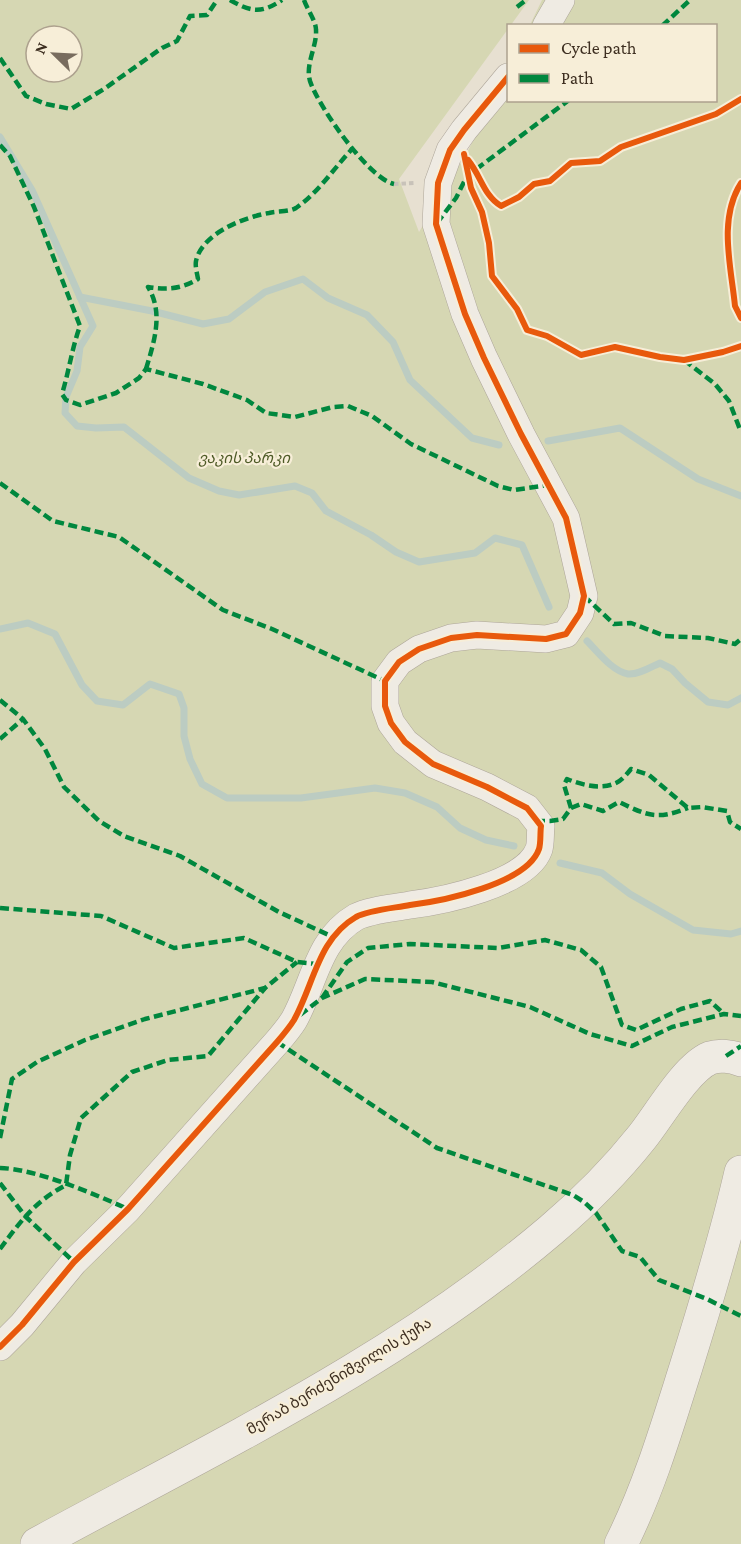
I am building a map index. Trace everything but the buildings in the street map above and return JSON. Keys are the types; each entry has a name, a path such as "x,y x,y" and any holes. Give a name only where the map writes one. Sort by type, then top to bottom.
{"street":[{"path":"547,24 561,0"},
{"path":"0,1347 22,1325 74,1262 128,1209 277,1042 293,1021 317,964 333,937 357,916 424,903 501,883 530,864 539,849 541,826 526,808 488,788 433,764 405,742 391,723 385,706 385,681 399,662 419,649 451,638 477,635 546,639 566,634 580,613 584,596 566,518 521,435 484,358 465,314 436,224 438,183 450,150 507,78"},
{"name":"მერაბ ბერძენიშვილის ქუჩა","path":"37,1544 279,1414 434,1320 525,1252 584,1202 642,1137 691,1072 710,1058 726,1056 741,1059"},
{"path":"621,1544 637,1511 673,1408 707,1299 741,1172"}],"green space":[{"name":"ვაკის პარკი","path":"0,0 529,0 512,24 507,24 507,30 399,179 419,232 468,151 507,71 507,102 717,102 717,24 530,24 542,0 741,0 741,1544 0,1544"}],"waterway":[{"path":"0,137 32,190 93,326 80,347 77,371 66,397 65,413 77,426 124,427 189,478 219,491 239,495 295,486 312,493 326,511 371,535 396,552 419,562 475,553 495,538 522,545 549,607"},
{"path":"80,297 203,324 229,319 265,292 303,279 328,298 367,315 393,342 410,380 472,438 499,445"},
{"path":"548,441 620,428 698,479 741,496"},
{"path":"0,629 28,623 55,634 82,685 97,701 123,705 150,684 179,694 184,708 184,736 190,759 202,784 227,798 301,798 375,788 405,793 437,807 460,828 486,840 514,846"},
{"path":"587,641 622,672 636,673 660,663 672,669 708,702 728,705 741,698"},
{"path":"560,863 602,873 630,894 693,930 731,934 741,931"}],"marked path":[{"path":"0,58 26,96 46,104 71,109 162,48 177,41 190,16 207,15 217,0"},
{"path":"230,0 256,10 268,8 282,0"},
{"path":"304,0 316,26 309,75 315,92 323,107 359,156 371,169 394,184"},
{"path":"517,7 526,0"},
{"path":"664,24 690,0"},
{"path":"437,223 456,198 467,176 566,102"},
{"path":"0,145 10,156 34,207 80,326 62,394 66,400 80,405 116,393 139,378 146,369 203,384 247,400 266,413 295,417 333,407 348,406 372,416 411,444 498,486 514,490 548,485"},
{"path":"146,369 157,317 156,307 148,287 174,288 198,279 196,263 200,251 215,235 248,218 296,208 319,187 353,148"},
{"path":"684,360 715,384 729,401 741,432"},
{"path":"0,483 53,521 119,537 223,610 272,629 385,681"},
{"path":"584,596 614,624 631,623 665,636 708,638 735,644 741,639"},
{"path":"0,700 23,719 45,749 64,787 99,821 124,836 180,856 279,912 333,937"},
{"path":"0,739 23,719"},
{"path":"536,821 563,819 571,808 564,785 567,779 585,785 604,786 618,782 631,769 649,775 688,808 702,807 727,811 730,822 741,829"},
{"path":"571,808 581,804 603,811 619,802 653,815 668,814 688,808"},
{"path":"0,908 101,916 174,948 244,938 297,962 317,964"},
{"path":"322,998 347,962 368,948 410,944 498,948 545,940 581,950 601,967 622,1025 636,1030 681,1009 710,1001 724,1014"},
{"path":"0,1138 12,1079 37,1062 85,1040 145,1019 265,988 297,962"},
{"path":"300,1015 322,998 365,979 432,982 530,1007 590,1034 632,1046 672,1027 724,1014 741,1016"},
{"path":"0,1249 37,1205 66,1185 70,1155 81,1118 132,1072 168,1060 208,1056 265,988"},
{"path":"277,1042 437,1148 573,1195 596,1213 622,1251 640,1257 659,1280 707,1299 741,1316"},
{"path":"726,1056 741,1046"},
{"path":"0,1168 48,1177 128,1209"},
{"path":"0,1183 25,1216 74,1262"}],"cycle path":[{"path":"0,1347 22,1325 74,1262 128,1209 284,1034 301,1006 325,950 343,926 356,917 368,913 482,889 518,872 531,861 539,849 541,826 527,808 487,787 433,764 405,742 391,723 385,706 385,681 399,662 419,649 451,638 477,635 546,639 566,634 580,613 584,596 566,518 484,358 465,314 436,224 438,183 450,150 507,78"},
{"path":"468,160 490,197 501,206 519,197 534,184 550,181 571,163 600,161 621,147 716,114 741,99"},
{"path":"464,154 471,188 482,212 489,243 492,276 517,309 527,330 547,336 581,355 615,347 684,360 741,346"},
{"path":"741,183 734,197 728,227 729,259 735,306 741,318"}]}
